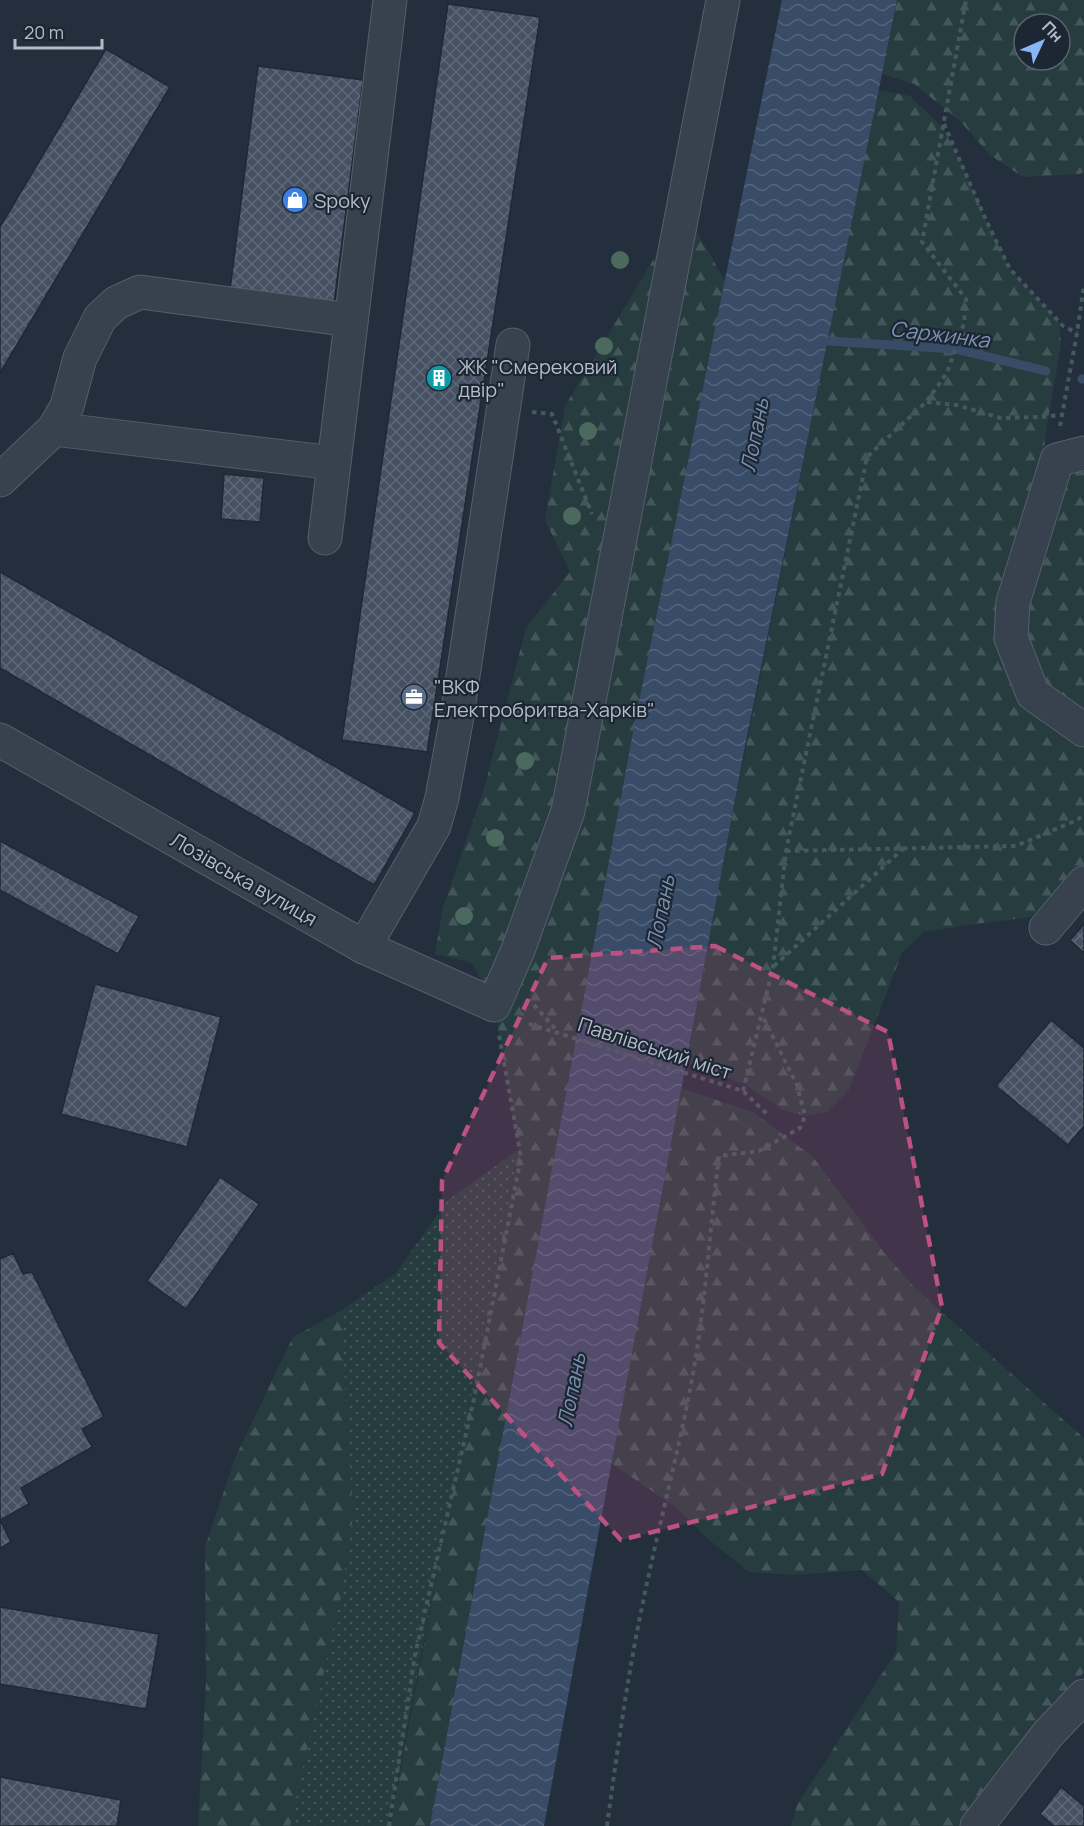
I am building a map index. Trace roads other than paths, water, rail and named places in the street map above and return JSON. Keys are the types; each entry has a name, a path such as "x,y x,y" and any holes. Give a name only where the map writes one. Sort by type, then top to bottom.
{"street":[{"path":"325,538 390,0"},
{"name":"Лозівська вулиця","path":"0,740 364,947 494,1005 518,950 568,811 723,0"},
{"path":"0,480 54,429 67,406 80,358 100,318 117,303 140,292 351,320"},
{"path":"364,947 434,826 442,798 456,722 513,345"},
{"path":"54,429 334,463"},
{"path":"1070,456 1013,602 1011,638 1034,694 1084,730"},
{"path":"1046,928 1084,883"},
{"path":"977,1826 1048,1734 1084,1696"}],"water":[{"name":"Лопань","path":"782,0 897,0 745,746 544,1826 430,1826 636,716"}],"waterway":[{"name":"Саржинка","path":"828,341 955,349 1046,371"}],"place":[{"name":"Spoky","path":"295,200"},
{"name":"ЖК \"Смерековий двір\"","path":"439,378"},
{"name":"\"ВКФ Електробритва-Харків\"","path":"414,697"}]}
